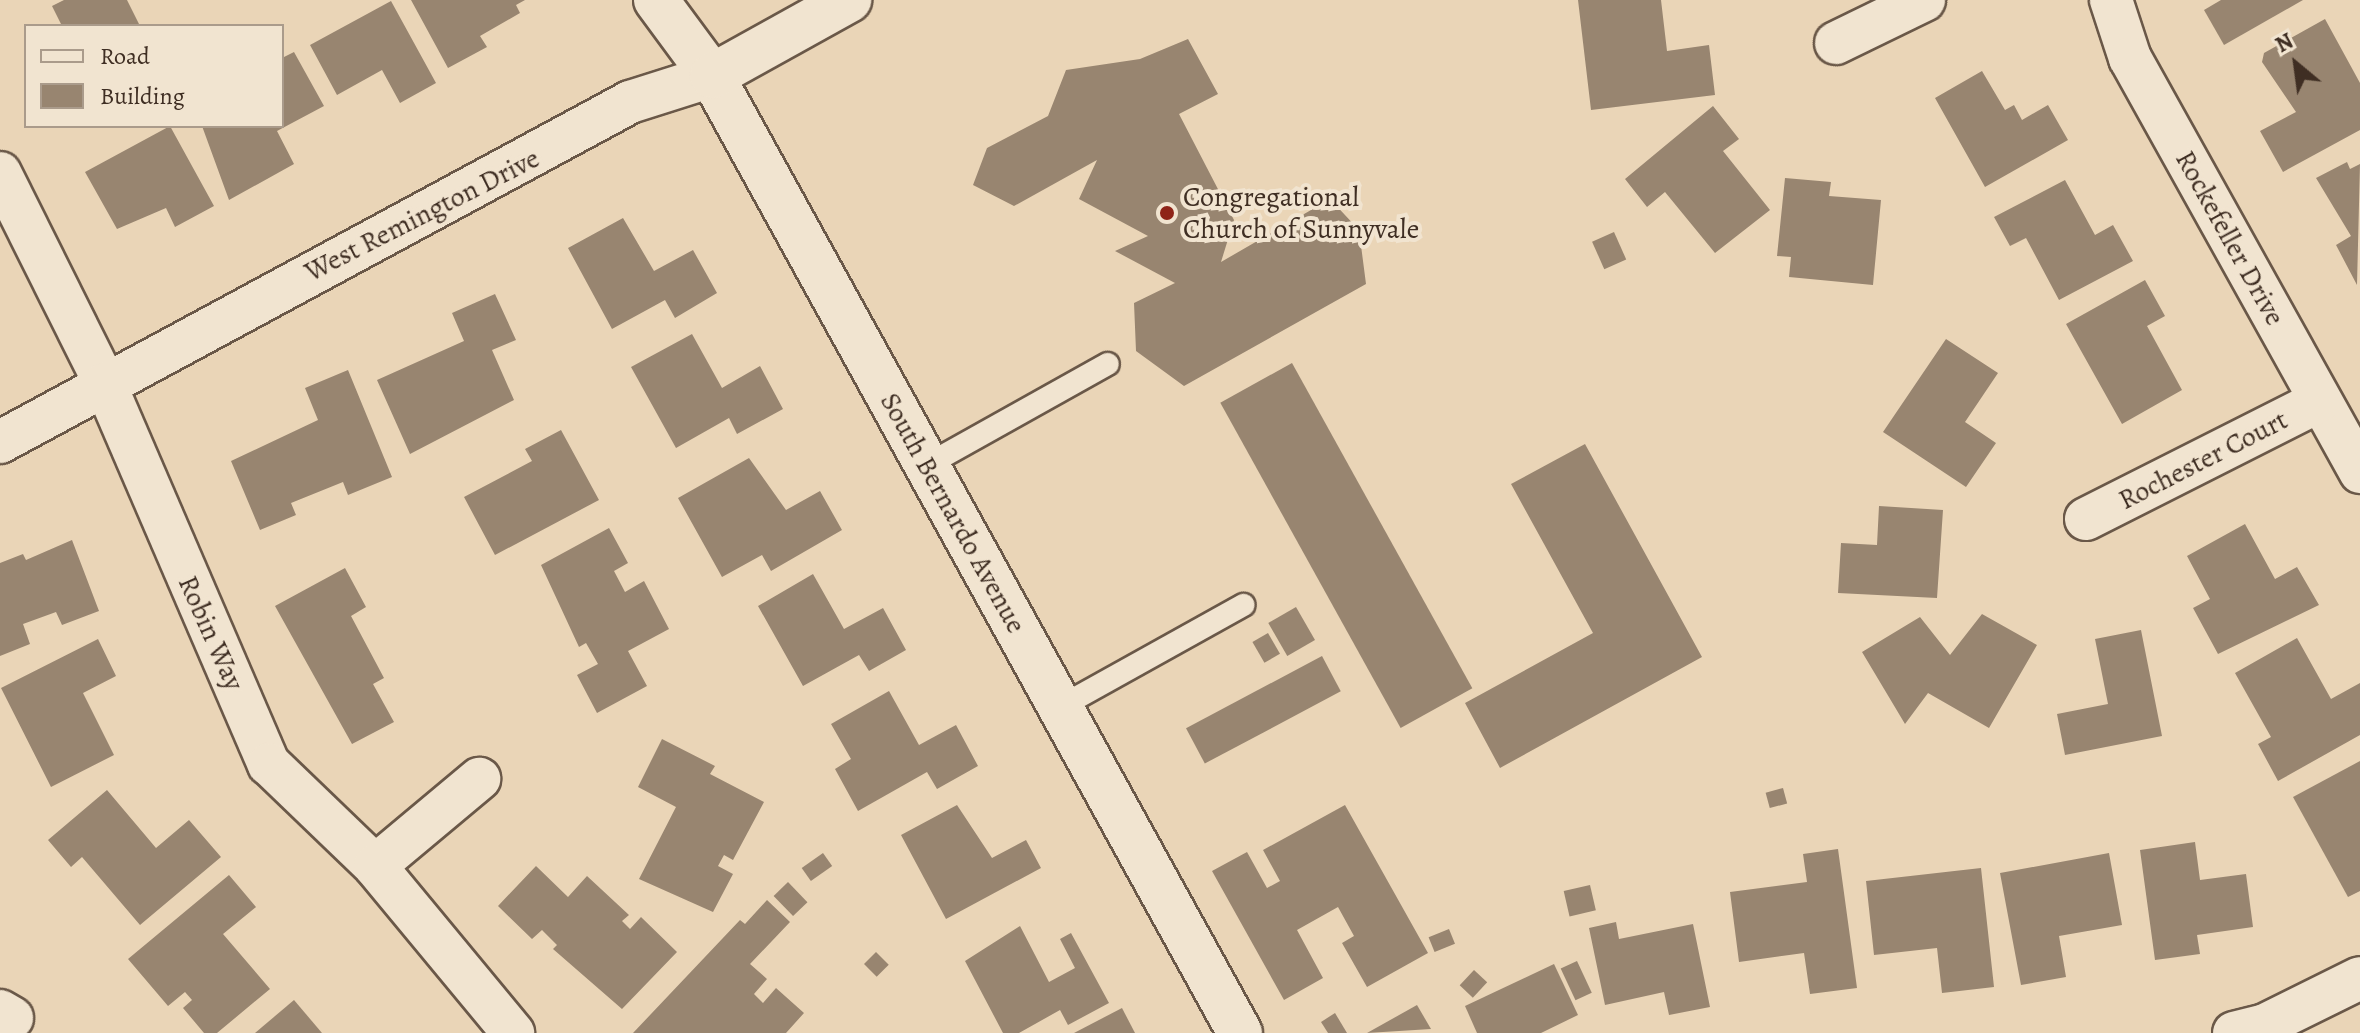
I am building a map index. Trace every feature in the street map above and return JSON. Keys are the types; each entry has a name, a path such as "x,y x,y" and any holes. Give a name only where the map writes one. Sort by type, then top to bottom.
{"street":[{"name":"South Bernardo Avenue","path":"656,0 712,76 1240,1033"},
{"name":"West Remington Drive","path":"0,442 630,102 712,76 849,0"},
{"path":"1836,43 1924,0"},
{"name":"Rockefeller Drive","path":"2111,0 2130,58 2360,472"},
{"name":"Robin Way","path":"0,173 105,384 269,764 375,866 513,1033"},
{"name":"Rochester Court","path":"2086,519 2320,401"},
{"path":"375,866 479,779"},
{"path":"2234,1033 2263,1026 2360,978"}],"lane":[{"path":"927,465 1108,364"},
{"path":"1060,707 1243,605"}],"building":[{"path":"64,0 127,0 139,24 61,24 52,6"},
{"path":"411,0 525,0 516,5 520,13 480,36 487,47 448,68"},
{"path":"1578,0 1661,0 1667,51 1709,45 1715,95 1591,110"},
{"path":"2221,0 2303,0 2224,45 2204,10"},
{"path":"391,1 436,83 400,103 382,70 337,95 310,45"},
{"path":"2325,19 2360,83 2360,130 2283,172 2260,131 2296,112 2262,62 2264,53"},
{"name":"Congregational Church of Sunnyvale","path":"1188,39 1218,94 1179,114 1234,220 1221,262 1330,199 1359,230 1366,284 1184,386 1136,351 1134,303 1175,283 1115,251 1148,236 1079,199 1097,160 1014,206 973,185 987,148 1048,116 1066,70 1140,59"},
{"path":"294,52 324,106 284,127 284,57"},
{"path":"1982,71 2005,110 2014,105 2022,120 2048,105 2068,140 1985,187 1935,98"},
{"path":"1713,106 1739,139 1723,151 1770,210 1715,253 1665,192 1647,207 1625,179"},
{"path":"171,128 214,206 175,227 166,208 117,229 85,172"},
{"path":"203,128 283,128 277,131 294,164 229,200"},
{"path":"2347,162 2350,169 2360,164 2357,285 2336,245 2351,236 2316,178"},
{"path":"1785,178 1831,182 1829,196 1881,200 1873,285 1789,277 1791,257 1777,256"},
{"path":"2065,180 2095,235 2113,225 2133,261 2059,300 2026,238 2010,246 1994,217"},
{"path":"623,218 654,271 693,250 717,293 675,318 665,300 612,329 568,248"},
{"path":"1614,232 1626,259 1604,269 1592,242"},
{"path":"2145,280 2165,316 2147,326 2182,390 2122,424 2066,324"},
{"path":"495,294 516,340 492,350 514,400 410,454 377,380 464,341 452,313"},
{"path":"692,334 722,388 760,366 783,409 737,434 729,418 676,448 631,367"},
{"path":"1946,339 1998,373 1965,422 1996,443 1966,487 1883,432"},
{"path":"1292,363 1472,688 1401,728 1220,403"},
{"path":"348,370 392,477 348,495 343,482 291,503 296,515 260,530 231,461 318,420 305,388"},
{"path":"561,430 599,500 495,555 464,497 532,461 525,449"},
{"path":"1585,444 1702,657 1500,768 1465,703 1593,633 1511,484"},
{"path":"749,458 786,510 820,491 842,530 771,571 762,555 722,577 678,498"},
{"path":"1879,506 1943,510 1937,598 1838,593 1841,543 1877,545"},
{"path":"2245,524 2275,579 2297,567 2319,605 2218,654 2193,608 2210,599 2187,556"},
{"path":"609,528 628,563 614,571 625,592 644,581 669,629 628,651 647,686 597,713 577,675 598,664 586,643 579,647 541,565"},
{"path":"72,540 99,611 62,625 56,612 23,624 30,644 0,656 0,563 23,554 26,560"},
{"path":"345,568 366,607 351,616 384,678 373,684 394,722 352,744 275,606"},
{"path":"813,574 844,629 883,608 906,650 869,671 859,655 803,686 758,606"},
{"path":"1296,607 1315,640 1287,656 1268,623"},
{"path":"1982,614 2037,645 1989,728 1928,693 1905,724 1862,652 1920,617 1950,655"},
{"path":"2141,630 2162,736 2065,755 2057,714 2108,704 2095,639"},
{"path":"1268,633 1280,654 1264,663 1252,642"},
{"path":"2297,638 2331,699 2360,683 2360,735 2278,781 2258,744 2271,737 2235,673"},
{"path":"98,639 116,676 83,693 114,755 51,787 1,688"},
{"path":"1322,656 1341,691 1205,764 1186,728"},
{"path":"889,691 919,745 956,725 978,766 937,789 927,772 858,811 835,769 851,759 831,724"},
{"path":"662,739 715,766 710,774 764,802 733,860 724,855 718,866 733,874 713,912 639,879 676,807 638,787"},
{"path":"2360,761 2360,891 2348,897 2293,797"},
{"path":"1783,788 1787,803 1770,808 1766,793"},
{"path":"107,790 156,848 189,820 221,857 140,925 82,857 71,867 48,840"},
{"path":"957,805 992,858 1026,840 1041,868 946,919 901,835"},
{"path":"1345,805 1428,953 1367,987 1342,943 1354,936 1338,907 1297,930 1323,978 1284,1000 1212,871 1247,852 1267,888 1280,881 1263,850"},
{"path":"2195,842 2200,880 2246,874 2253,927 2197,935 2200,954 2155,960 2140,850"},
{"path":"1838,849 1857,988 1810,994 1804,953 1739,962 1730,892 1807,882 1803,854"},
{"path":"823,853 832,866 811,881 802,868"},
{"path":"2109,853 2122,925 2059,936 2066,977 2021,985 2000,873"},
{"path":"536,866 568,897 587,876 629,915 622,921 630,929 641,917 677,952 622,1009 553,949 557,945 542,930 532,939 498,906"},
{"path":"1981,868 1994,987 1942,993 1937,948 1874,955 1866,881"},
{"path":"229,875 256,907 223,934 270,989 217,1033 204,1033 183,1008 192,1000 185,992 168,1006 128,959"},
{"path":"788,882 807,902 793,916 774,896"},
{"path":"1590,885 1596,910 1570,916 1564,891"},
{"path":"767,900 790,922 750,964 767,979 754,994 763,1003 776,988 804,1013 786,1033 633,1033 740,920 745,924"},
{"path":"1616,922 1619,939 1693,924 1710,1007 1669,1015 1664,992 1605,1005 1589,928"},
{"path":"1020,926 1049,982 1075,968 1060,939 1071,933 1109,1003 1068,1025 1060,1010 1019,1033 1003,1033 965,961"},
{"path":"1449,929 1455,944 1435,952 1429,937"},
{"path":"876,952 889,965 877,977 864,964"},
{"path":"1577,961 1592,993 1575,1000 1561,969"},
{"path":"1554,964 1578,1015 1541,1033 1477,1033 1465,1006"},
{"path":"1474,970 1487,982 1473,998 1460,985"},
{"path":"294,1000 322,1033 255,1033"},
{"path":"1417,1005 1431,1029 1367,1033"},
{"path":"1122,1008 1135,1033 1074,1033"},
{"path":"1335,1013 1347,1033 1328,1033 1321,1022"}],"place":[{"name":"Congregational Church of Sunnyvale","path":"1167,213"}]}
